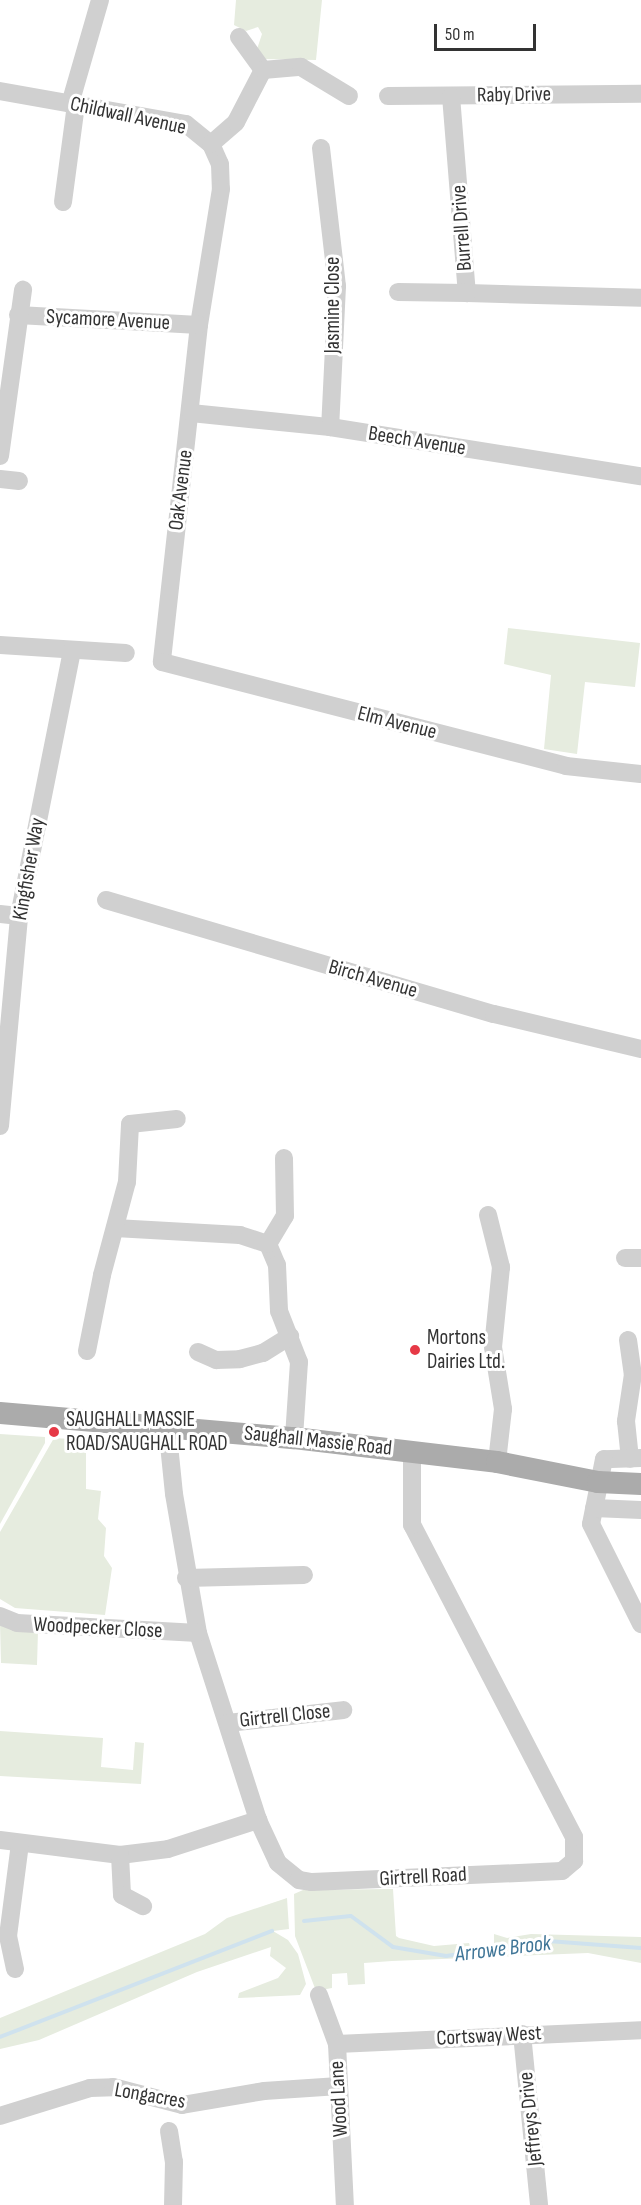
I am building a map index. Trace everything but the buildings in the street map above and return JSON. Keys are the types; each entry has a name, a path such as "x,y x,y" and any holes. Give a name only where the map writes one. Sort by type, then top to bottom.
{"main road":[{"name":"Saughall Massie Road","path":"0,1413 167,1425 412,1451 497,1462 598,1482 641,1484"}],"street":[{"path":"63,202 73,104 100,0"},
{"path":"238,37 263,70"},
{"path":"263,70 301,67 349,96"},
{"path":"211,144 236,122 263,70"},
{"name":"Childwall Avenue","path":"0,91 186,124 211,144 220,164 221,189 200,325"},
{"name":"Raby Drive","path":"388,96 641,94"},
{"name":"Burrell Drive","path":"451,96 467,293 641,298"},
{"name":"Jasmine Close","path":"321,148 337,286 330,427"},
{"name":"Sycamore Avenue","path":"0,456 23,290"},
{"path":"398,292 467,293"},
{"name":"Sycamore Avenue","path":"18,315 200,325"},
{"name":"Oak Avenue","path":"160,655 200,325"},
{"name":"Beech Avenue","path":"191,413 330,427 641,476"},
{"path":"0,479 19,481"},
{"path":"0,645 126,653"},
{"name":"Kingfisher Way","path":"0,1126 19,916 72,650"},
{"name":"Elm Avenue","path":"160,655 162,662 566,766 641,774"},
{"name":"Birch Avenue","path":"106,900 494,1014 641,1049"},
{"path":"0,914 19,916"},
{"path":"87,1351 127,1182 130,1124 177,1119"},
{"path":"268,1244 285,1216 284,1158"},
{"path":"488,1215 501,1267 493,1330 503,1409 497,1462"},
{"path":"116,1228 240,1235 268,1244 277,1265 279,1311 299,1362 294,1438"},
{"path":"198,1352 216,1360 240,1359 263,1353 290,1336"},
{"path":"628,1340 633,1374 626,1421 636,1459 604,1459 594,1508 593,1532 641,1624"},
{"name":"Girtrell Road","path":"167,1425 186,1578 198,1633 258,1820 278,1863 299,1880 312,1882 562,1871 574,1861 574,1837 412,1525 412,1451"},
{"path":"594,1508 641,1510"},
{"path":"186,1578 304,1575"},
{"name":"Woodpecker Close","path":"0,1616 17,1623 198,1633"},
{"name":"Girtrell Close","path":"228,1723 343,1710"},
{"path":"0,1840 120,1855 168,1849 258,1820"},
{"path":"15,1969 4,1941 20,1844"},
{"path":"120,1855 116,1901 143,1906"},
{"name":"Wood Lane","path":"319,1995 337,2044 345,2205"},
{"name":"Cortsway West","path":"337,2044 641,2030"},
{"name":"Jeffreys Drive","path":"522,2034 539,2205"},
{"name":"Longacres","path":"0,2116 68,2091 90,2088 113,2087 182,2105 264,2091 339,2086"},
{"path":"169,2131 174,2162 173,2205"}],"shaded area":[{"path":"236,0 322,0 316,60 261,59 257,49 262,34 258,27 246,31 234,25"},
{"path":"508,628 640,643 635,687 585,682 577,754 544,749 551,675 504,664"},
{"path":"0,1434 45,1437 45,1443 0,1524"},
{"path":"54,1438 86,1440 86,1489 101,1491 98,1519 106,1528 104,1556 112,1568 105,1615 15,1608 0,1599 0,1532"},
{"path":"0,1623 38,1631 37,1665 1,1663"},
{"path":"0,1731 103,1738 101,1767 133,1770 135,1742 144,1743 141,1784 0,1776"},
{"path":"393,1889 396,1936 399,1938 434,1946 469,1943 471,1949 494,1946 494,1934 507,1938 531,1934 641,1937 641,1963 588,1953 364,1963 365,1984 348,1985 347,1973 332,1974 332,1988 316,1991 295,1936 294,1894 303,1890"},
{"path":"287,1898 289,1929 273,1931 288,1940 298,1954 306,1984 300,1995 238,1998 239,1993 278,1978 286,1968 270,1956 271,1947 197,1972 39,2040 0,2049 0,2018 205,1934 227,1918"}],"waterway":[{"name":"Arrowe Brook","path":"304,1921 351,1916 393,1947 446,1956 548,1941 641,1948"},
{"name":"Arrowe Brook","path":"0,2037 272,1931"}],"place":[{"name":"Mortons Dairies Ltd.","path":"415,1350"},
{"name":"SAUGHALL MASSIE ROAD/SAUGHALL ROAD","path":"54,1432"}]}
